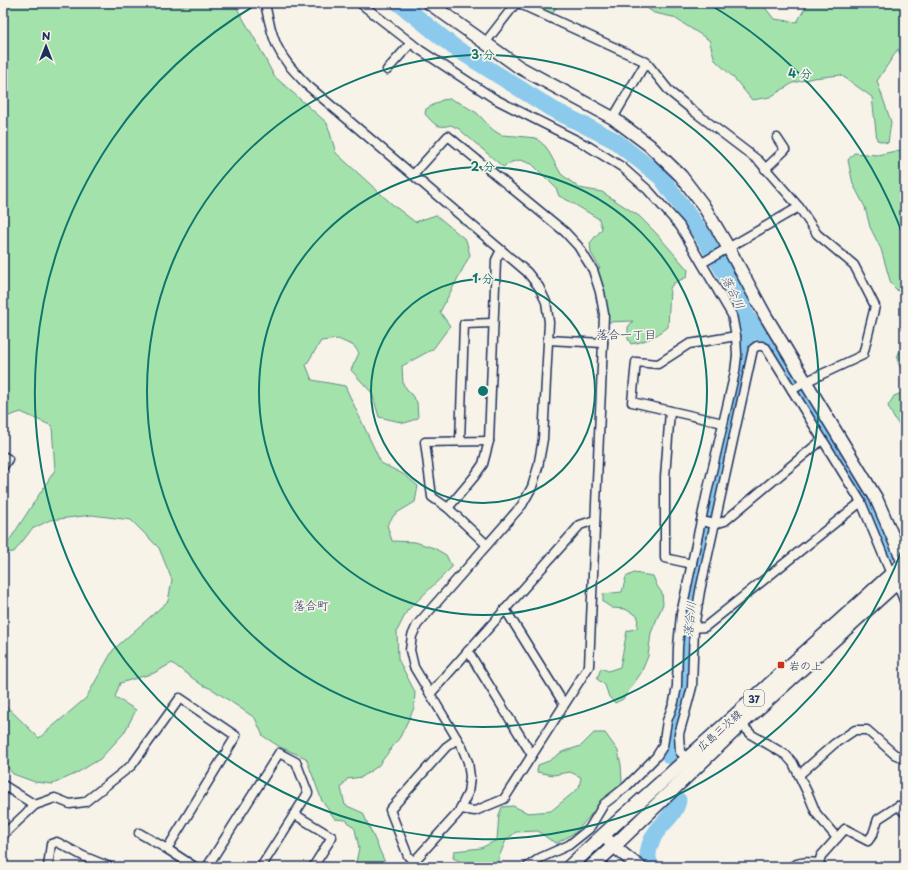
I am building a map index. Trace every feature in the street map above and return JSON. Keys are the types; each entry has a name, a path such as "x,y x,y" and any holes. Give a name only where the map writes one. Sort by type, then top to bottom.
{"main road":[{"name":"広島三次線","path":"569,867 602,835 741,724 901,570"},
{"name":"広島三次線","path":"591,867 613,847 692,762 901,570"}],"street":[{"path":"265,3 277,48 288,65 307,85 527,272 539,287 546,302 549,322 543,439 538,467 532,487 522,505 417,625 412,636 410,650 414,667 462,747 468,762 470,777 468,793 458,813 412,864 390,810 446,747 457,739"},
{"path":"360,3 420,50 495,99 588,146 622,167 648,190 680,226 704,262 732,315 736,336 737,355 735,372 723,422 707,523 700,591 694,628 692,687 679,734 680,752 692,762"},
{"path":"429,3 519,67 613,118 649,145 681,176 703,204 725,249 876,498 901,570 905,603"},
{"path":"485,43 517,3 646,62 670,92 759,161 799,207 818,234 854,265 875,306 864,355 805,382 792,390"},
{"path":"387,70 411,43"},
{"path":"613,118 646,62"},
{"path":"413,175 448,136 565,232 578,246 593,270 600,292 604,314 589,666 504,799 474,811 460,809"},
{"path":"765,169 785,150 777,138"},
{"path":"704,262 799,207"},
{"path":"448,508 483,464 488,441 496,260 501,250"},
{"path":"460,441 464,324 493,323"},
{"path":"723,422 632,402 636,362 658,364 689,344 736,336"},
{"path":"548,340 603,343"},
{"path":"527,867 540,858 569,845 588,829 604,804 626,787 656,757 663,746 667,722 674,702 677,686 681,614 692,564 707,523 753,349 757,346 766,348 901,570"},
{"path":"670,411 666,476 665,558 692,564"},
{"path":"707,523 725,521 822,440"},
{"path":"487,545 448,508 432,497 425,442 488,441"},
{"path":"3,456 8,459 3,467"},
{"path":"694,628 705,627 861,502"},
{"path":"430,694 580,525 595,520"},
{"path":"505,609 564,704"},
{"path":"468,651 532,755"},
{"path":"3,835 35,805 55,798 70,804 85,802 132,765 180,698 236,736 167,849"},
{"path":"741,724 752,735 786,755 793,763 816,813 837,838"},
{"path":"799,775 834,744 855,730 867,730 894,754 905,759"},
{"path":"207,867 279,754 296,762 308,792 262,867"},
{"path":"3,785 35,805"},
{"path":"791,867 794,864 805,862 821,865 821,856 845,829 868,841 873,834 878,819 898,806 905,814"},
{"path":"294,814 332,837 313,867"},
{"path":"139,833 195,867"},
{"path":"602,835 613,847 640,867"},
{"path":"48,867 51,844 57,842 82,856 110,867"}],"green space":[{"path":"3,3 234,3 274,76 327,123 336,153 393,205 415,222 436,215 466,240 470,255 440,312 450,326 433,349 402,366 403,384 417,402 418,418 405,423 379,417 372,393 351,370 359,353 354,346 338,339 321,341 306,365 312,380 345,386 381,463 405,475 418,486 415,502 395,514 387,525 392,541 415,542 434,548 446,555 452,567 407,611 397,631 398,659 415,692 414,708 400,737 378,766 362,777 347,779 341,788 345,805 363,813 387,867 355,867 359,848 355,829 346,820 335,819 322,801 306,758 280,747 263,736 255,718 212,689 202,685 172,663 154,673 120,683 115,697 136,710 124,733 100,759 75,774 53,784 35,782 13,774 3,762 3,703 39,738 86,698 113,650 168,601 172,580 159,548 131,520 92,515 50,520 32,529 14,552 3,553 9,541 55,470 52,426 21,412 6,417 3,416"},
{"path":"523,3 558,3 551,17"},
{"path":"640,3 763,3 774,19 797,22 808,3 905,3 905,67 898,49 877,81 891,122 888,143 877,140 872,97 841,75 813,78 793,83 770,97 752,100 734,78 715,60 709,40 673,17 654,13"},
{"path":"450,99 477,113 493,130 501,135 536,138 546,147 561,174 579,188 602,192 639,216 655,232 688,270 687,277 674,283 670,288 668,327 651,338 631,344 628,339 628,327 633,321 606,322 596,270 600,268 591,253 590,243 602,229 599,219 559,196 556,188 532,164 520,160 503,167 459,129 451,125 436,125 425,114 426,109 442,100"},
{"path":"905,149 905,297 891,284 881,249 870,227 865,207 853,184 848,160 854,153 877,155"},
{"path":"905,345 905,371 902,371 898,360 898,354"},
{"path":"902,393 905,398 905,433 894,418 888,406 894,396"},
{"path":"634,573 653,576 662,593 663,604 651,633 648,656 641,673 623,699 615,703 609,697 605,685 597,679 601,668 608,671 620,667 627,631 637,628 638,616 625,609 612,608 603,602 603,594 622,592 626,577"},
{"path":"594,733 605,733 618,751 622,782 576,832 557,843 550,840 538,831 516,832 506,840 499,857 499,867 472,867 453,858 454,851 481,848 497,840 499,815 502,807 513,806 528,813 551,811 579,788 581,777 570,772 553,775 537,772 538,765 549,761 562,752 581,746"}],"waterway":[{"name":"落合川","path":"399,3 454,47 552,109 614,140 661,177 701,233 737,293 747,318 746,346 739,388 694,582 688,617 684,692 670,736 670,756"},
{"path":"747,318 772,345 856,479 890,552"},
{"name":"落合川","path":"652,867 648,858 651,844 655,834 675,810 678,800"}],"place":[{"name":"岩の上","path":"781,665"}],"district":[{"name":"落合一丁目","path":"626,334"},
{"name":"落合町","path":"311,605"}]}
